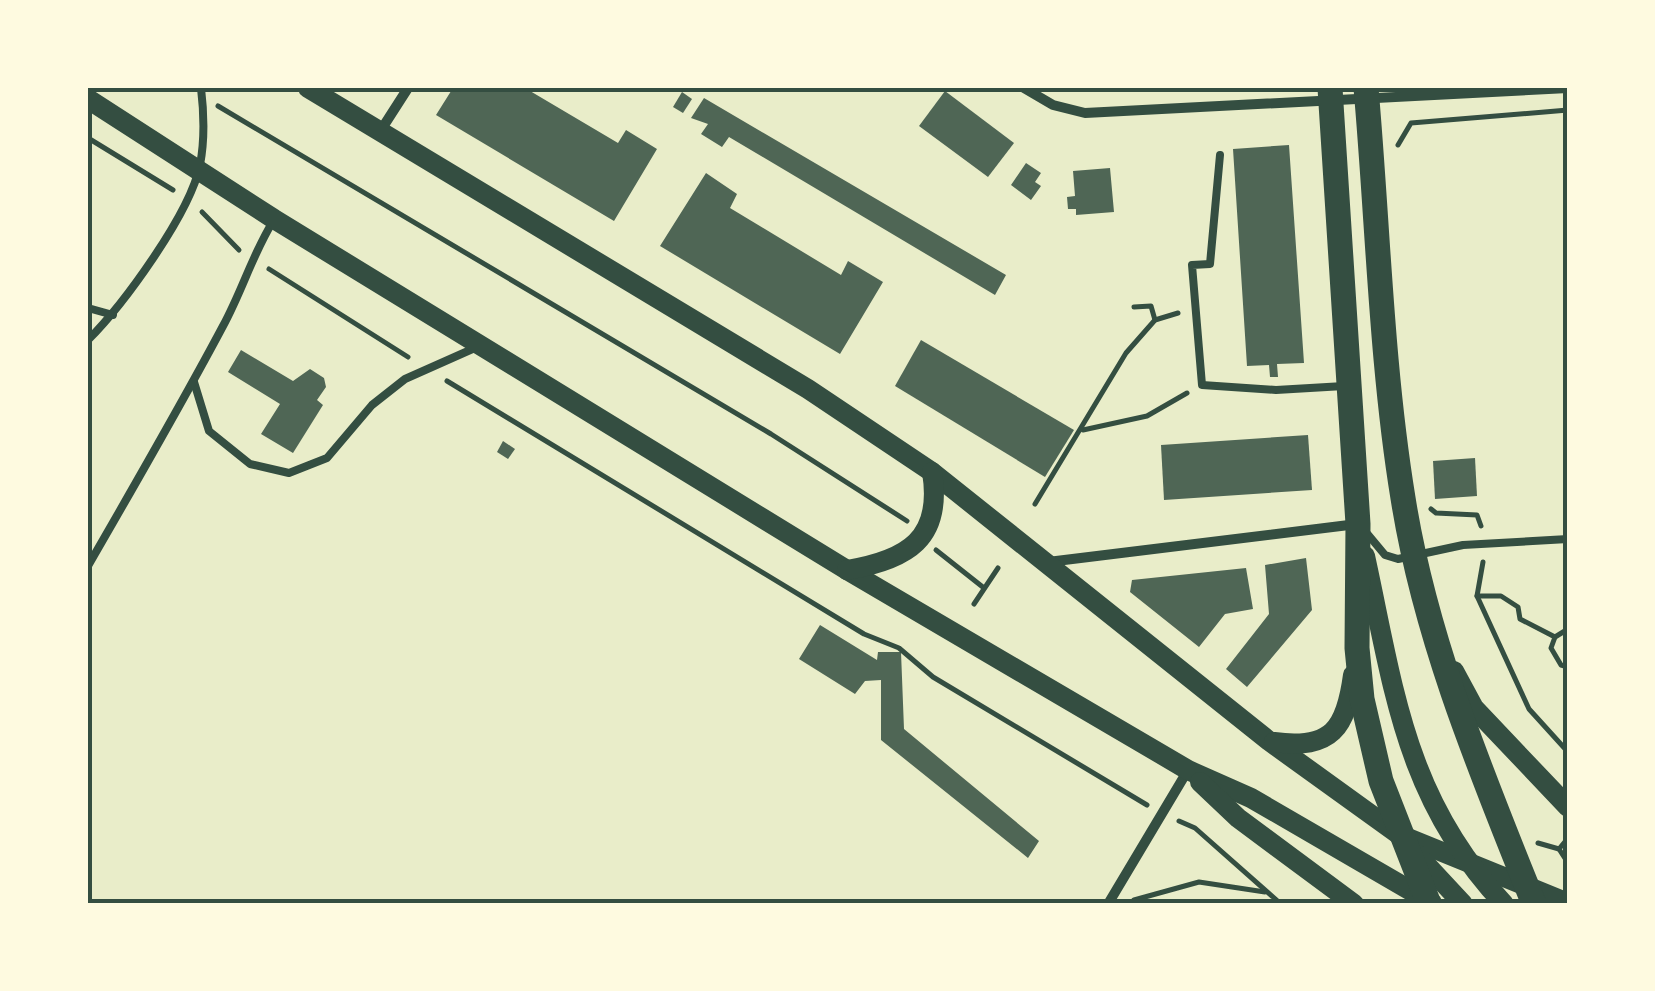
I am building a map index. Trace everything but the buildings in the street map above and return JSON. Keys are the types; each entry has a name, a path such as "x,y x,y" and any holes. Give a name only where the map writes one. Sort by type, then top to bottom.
{"main road":[{"path":"308,88 808,389 932,472 1269,741 1398,834 1464,904"},
{"path":"1269,741 1299,746 1323,739 1338,728 1348,712 1357,648 1358,524 1330,94"},
{"path":"1367,94 1397,442 1416,557 1438,644 1479,767 1531,897"},
{"path":"88,99 199,167 274,220 847,570 1188,770 1252,798 1430,902"},
{"path":"847,570 886,563 913,547 932,521 936,498 932,472"},
{"path":"1358,524 1384,663 1405,739 1467,864 1504,904"},
{"path":"1438,644 1474,708 1568,807"},
{"path":"1357,648 1371,742 1398,834 1430,902"},
{"path":"1188,770 1238,818 1354,904"},
{"path":"1398,834 1531,897 1568,903"}],"street":[{"path":"381,130 408,88"},
{"path":"1024,88 1045,101 1086,113 1330,94 1568,88"},
{"path":"1048,562 1358,524"},
{"path":"1108,904 1188,770"}],"lane":[{"path":"1038,88 1045,101"},
{"path":"88,340 113,315 187,199 199,167 202,92"},
{"path":"1220,155 1210,264 1192,265 1202,384 1276,390 1348,386"},
{"path":"88,566 194,382 232,308 251,257 274,220"},
{"path":"88,308 113,315"},
{"path":"194,382 210,431 250,464 289,472 327,458 372,405 405,379 480,346"},
{"path":"1358,524 1385,555 1416,557 1484,544 1568,539"}],"path":[{"path":"202,92 771,434 906,520 920,538 984,588"},
{"path":"1396,164 1398,145 1411,122 1568,110"},
{"path":"88,138 187,199 222,228 233,246 429,370 864,634 899,648 948,687 1194,828 1279,903"},
{"path":"1035,504 1126,353 1155,320 1176,314 1194,298"},
{"path":"1134,307 1152,306 1155,320"},
{"path":"1083,430 1147,416 1202,384"},
{"path":"1428,503 1436,513 1477,515 1484,544 1477,596 1529,709 1568,752"},
{"path":"974,604 998,568"},
{"path":"1477,596 1501,596 1518,607 1520,618 1556,637"},
{"path":"1568,629 1556,637 1550,648 1561,665 1568,667"},
{"path":"1559,849 1568,838"},
{"path":"1530,840 1559,849 1568,862"},
{"path":"1123,904 1199,882 1268,892"}]}
